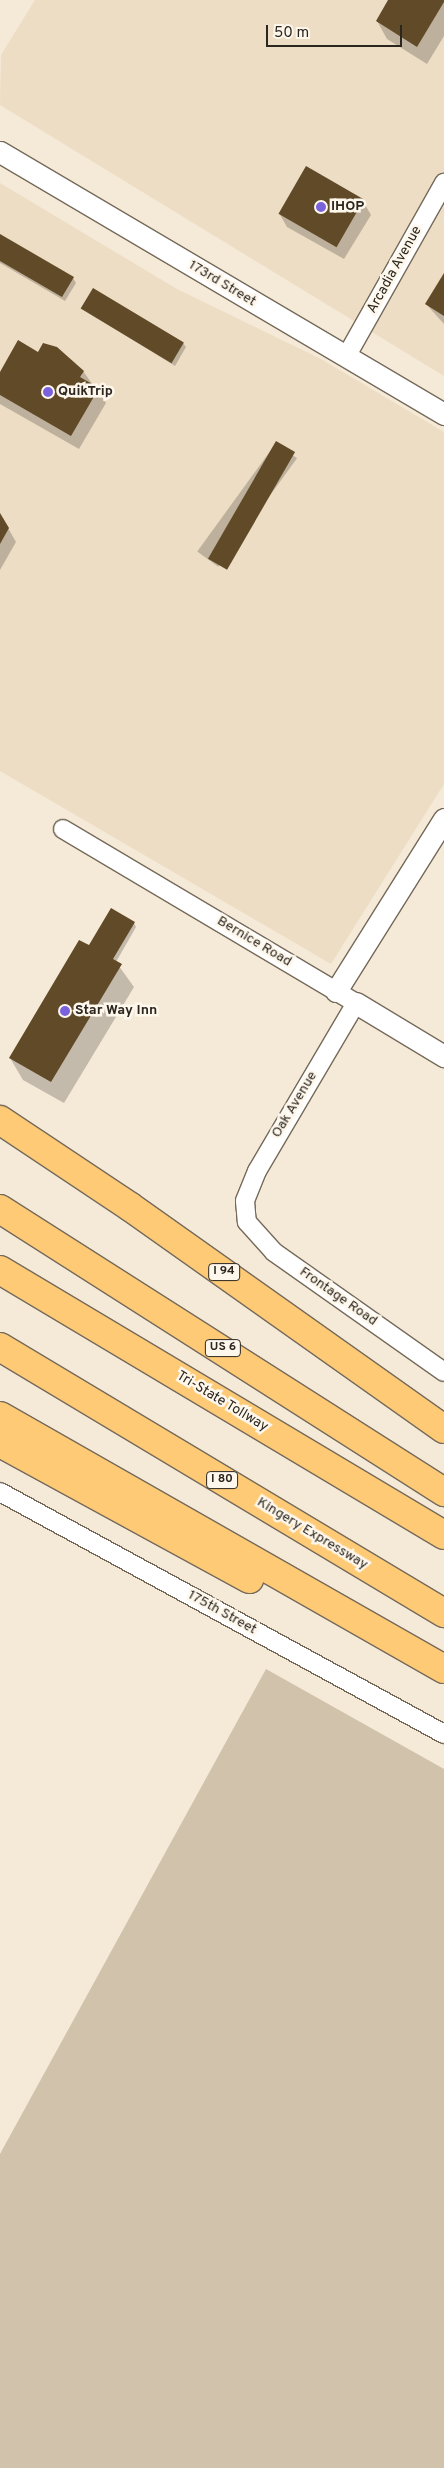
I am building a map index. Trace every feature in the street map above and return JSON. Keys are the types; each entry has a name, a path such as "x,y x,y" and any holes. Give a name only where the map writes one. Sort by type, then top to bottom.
{"highway":[{"name":"I 94","path":"0,1120 137,1211 444,1429"},
{"name":"US 6","path":"0,1209 444,1492"},
{"name":"Tri-State Tollway","path":"0,1270 444,1535"},
{"name":"Kingery Expressway","path":"0,1346 444,1613"},
{"path":"0,1416 444,1669"},
{"path":"0,1443 444,1682"}],"street":[{"name":"173rd Street","path":"0,152 444,414"},
{"name":"Arcadia Avenue","path":"346,357 444,184"},
{"path":"336,992 444,819"},
{"name":"Bernice Road","path":"63,829 444,1056"},
{"name":"Oak Avenue","path":"245,1212 257,1171 356,1003"},
{"name":"Frontage Road","path":"245,1212 252,1231 274,1252 444,1372"},
{"name":"175th Street","path":"0,1492 444,1734"}],"shaded area":[{"path":"35,0 444,0 444,376 0,105 1,55"},
{"path":"0,183 177,289 321,359 444,432 444,784 331,964 0,771"},
{"path":"266,1669 444,1769 444,2468 0,2468 0,2154"}],"building":[{"path":"388,0 444,0 444,2 417,47 376,21"},
{"name":"IHOP","path":"306,166 364,200 337,247 278,214"},
{"path":"0,234 74,277 62,297 0,261"},
{"path":"444,273 444,316 425,304"},
{"path":"93,288 184,343 171,363 81,309"},
{"name":"QuikTrip","path":"18,340 38,352 43,343 57,347 84,371 80,377 99,388 71,436 0,395 0,372"},
{"path":"276,441 295,452 227,570 208,559"},
{"path":"0,513 9,528 0,544"},
{"name":"Star Way Inn","path":"111,908 135,922 113,959 122,964 51,1082 9,1058 79,940 89,945"}],"place":[{"name":"IHOP","path":"321,207"},
{"name":"QuikTrip","path":"48,392"},
{"name":"Star Way Inn","path":"65,1011"}]}
